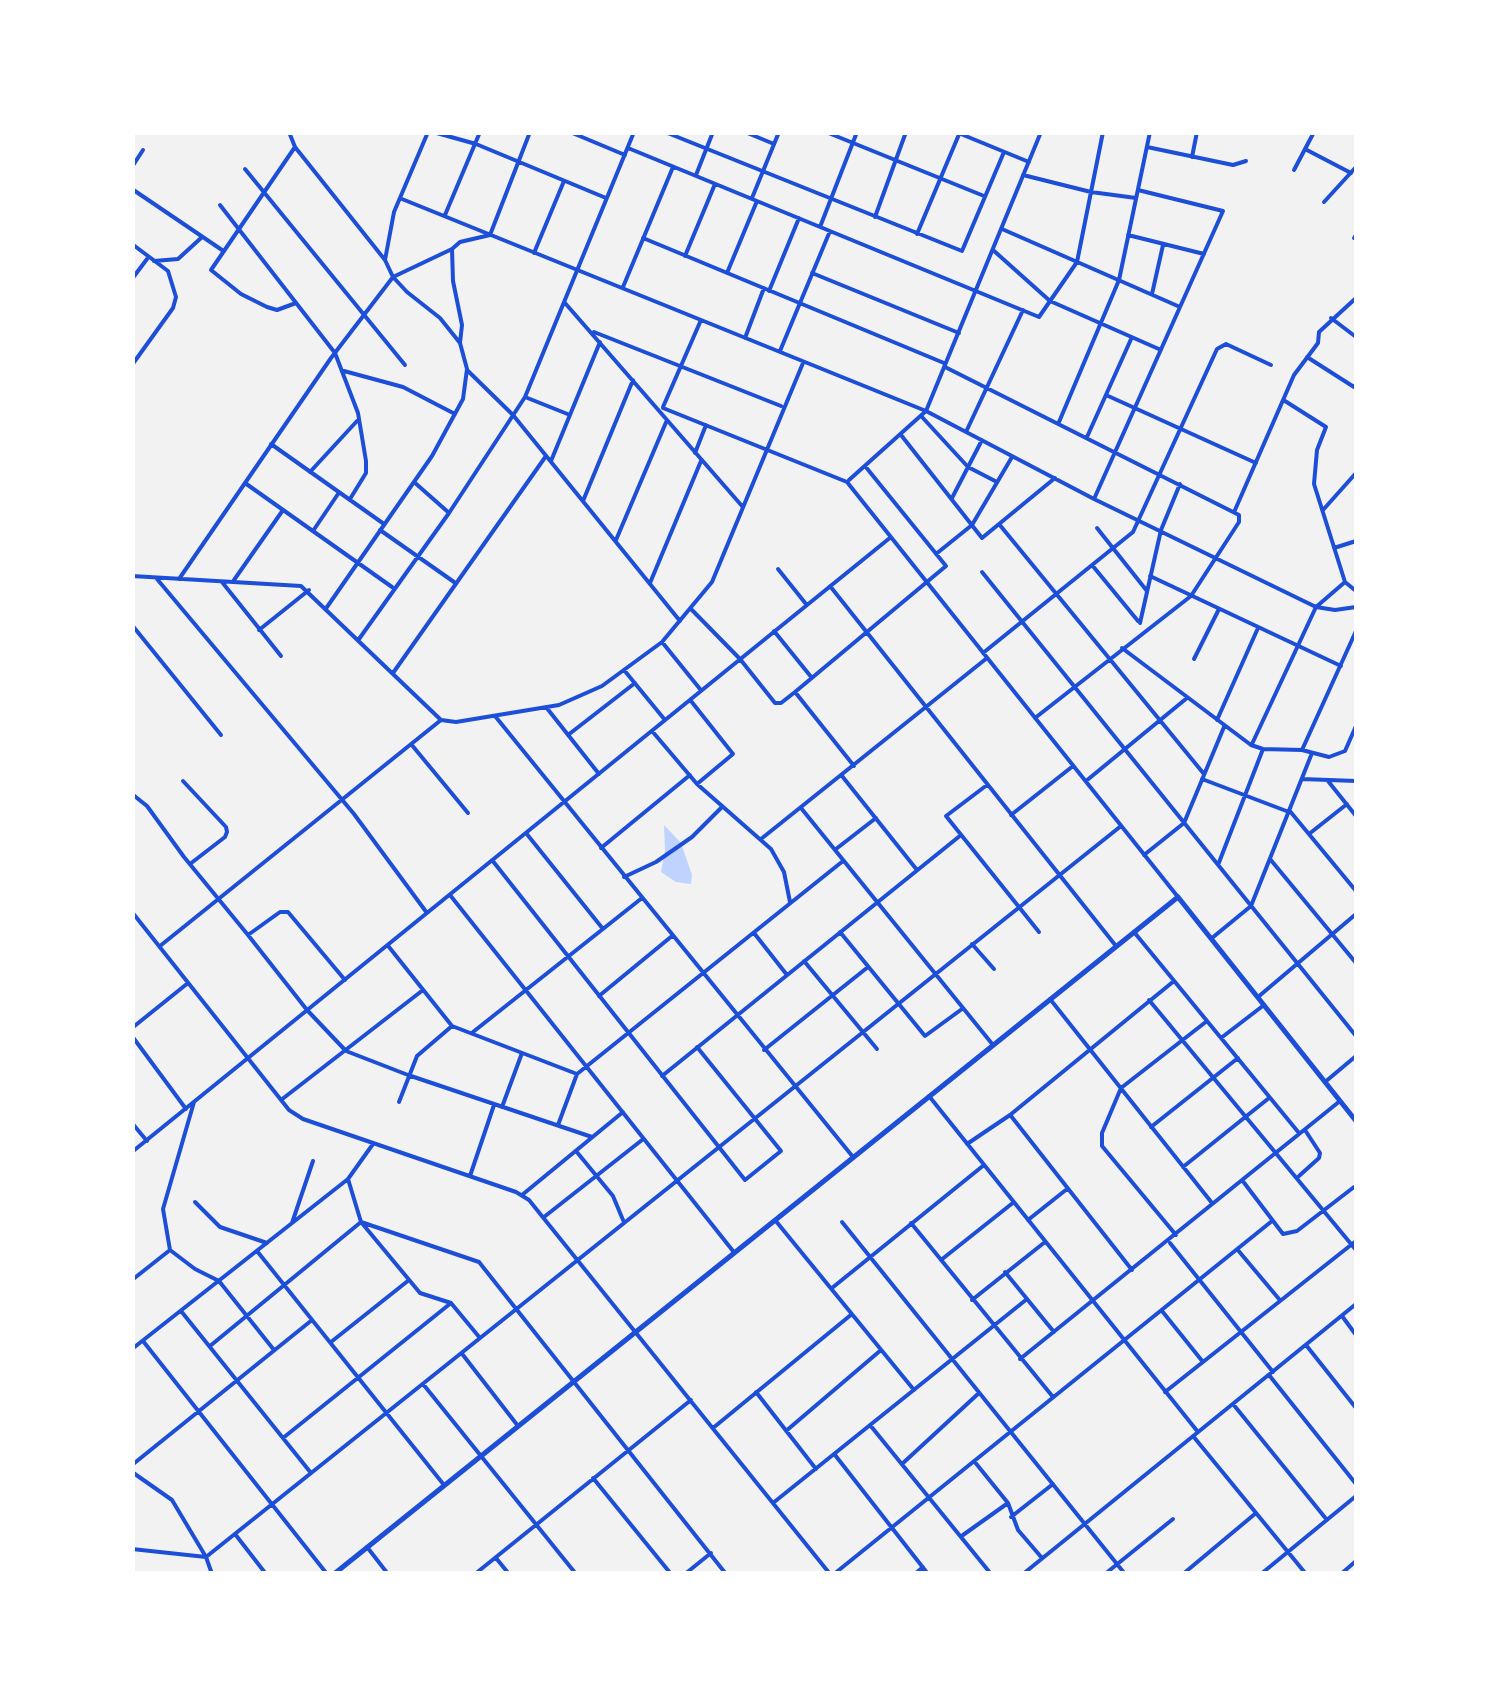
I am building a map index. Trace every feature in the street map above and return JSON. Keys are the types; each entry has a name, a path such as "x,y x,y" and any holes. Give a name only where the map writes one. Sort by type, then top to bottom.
{"street":[{"path":"290,132 295,147 385,260 394,277 440,318 460,343"},
{"path":"385,260 391,221 430,132 476,144 607,198"},
{"path":"444,216 480,132"},
{"path":"490,235 530,132"},
{"path":"570,132 625,155"},
{"path":"359,639 525,397 634,132"},
{"path":"666,132 962,252 1004,152"},
{"path":"696,176 713,132"},
{"path":"745,132 774,144"},
{"path":"727,273 778,132"},
{"path":"826,132 985,197"},
{"path":"820,227 857,132"},
{"path":"874,218 906,132"},
{"path":"847,482 924,414 1040,132"},
{"path":"628,148 1039,317 1077,262 1103,132"},
{"path":"1058,423 1118,280 1150,132"},
{"path":"1192,157 1197,132"},
{"path":"1294,170 1314,132"},
{"path":"917,236 958,133 1028,162"},
{"path":"295,147 211,270 241,294 277,310 296,302"},
{"path":"1147,147 1233,166 1246,161"},
{"path":"1305,149 1351,173"},
{"path":"132,167 143,150"},
{"path":"622,288 673,166"},
{"path":"1324,202 1356,166"},
{"path":"246,169 405,365"},
{"path":"1023,175 1091,192 1136,198"},
{"path":"534,253 564,181"},
{"path":"685,256 715,184"},
{"path":"132,189 222,250"},
{"path":"1094,498 1224,211 1138,190"},
{"path":"402,199 804,361 966,432 1316,606 1335,610 1356,607"},
{"path":"220,205 335,353 362,432 366,473 350,499"},
{"path":"746,338 799,218"},
{"path":"1001,228 1180,307"},
{"path":"780,352 830,231"},
{"path":"178,580 335,353 394,277 457,243 490,235"},
{"path":"1128,235 1204,254"},
{"path":"154,262 178,259 202,237"},
{"path":"643,238 945,365 1235,510"},
{"path":"132,244 168,271 176,297 173,308 132,364"},
{"path":"1152,294 1163,244"},
{"path":"327,608 414,482 455,414 466,386 452,249"},
{"path":"992,250 1050,300 1161,350"},
{"path":"132,279 148,258"},
{"path":"812,273 958,332"},
{"path":"1035,718 1191,596 1239,522 1235,510 1284,400 1318,343 1318,332 1356,298"},
{"path":"564,302 742,506"},
{"path":"966,432 1023,310"},
{"path":"1331,318 1356,337"},
{"path":"661,410 701,320"},
{"path":"590,330 782,407"},
{"path":"1088,438 1132,337"},
{"path":"551,461 600,342"},
{"path":"761,840 1133,532 1217,348 1222,344 1271,365"},
{"path":"1307,357 1356,385"},
{"path":"132,576 293,584 308,590 441,720 456,722 495,716 582,697 662,642 712,582 804,361"},
{"path":"342,370 385,380 455,414"},
{"path":"466,370 513,414 680,621"},
{"path":"583,501 633,380"},
{"path":"1106,396 1256,463"},
{"path":"525,397 570,415"},
{"path":"1284,400 1326,427 1317,450 1314,484 1345,582 1356,590"},
{"path":"661,410 847,482 1356,1121"},
{"path":"924,414 968,467 997,482"},
{"path":"616,541 666,420"},
{"path":"310,472 357,421"},
{"path":"695,453 706,425"},
{"path":"900,434 982,538 1055,478"},
{"path":"952,500 982,440"},
{"path":"271,444 350,499 416,556 456,584"},
{"path":"393,673 546,456"},
{"path":"936,554 972,525 1012,456"},
{"path":"650,584 702,461"},
{"path":"690,608 781,704 946,566 865,466"},
{"path":"1323,510 1356,473"},
{"path":"414,482 449,513"},
{"path":"245,483 394,588"},
{"path":"1140,623 1161,530 1180,483"},
{"path":"314,532 340,492"},
{"path":"232,582 283,510"},
{"path":"999,524 1203,777 1289,811 1356,891"},
{"path":"1097,528 1147,591"},
{"path":"132,1152 891,537"},
{"path":"1334,548 1356,542"},
{"path":"1092,565 1145,629"},
{"path":"778,569 807,605"},
{"path":"982,572 1356,1036"},
{"path":"1150,576 1340,666"},
{"path":"132,586 143,578"},
{"path":"157,579 343,802 427,913"},
{"path":"220,580 281,656"},
{"path":"1252,745 1316,606 1345,582"},
{"path":"830,586 1116,946"},
{"path":"259,630 308,590"},
{"path":"1194,658 1219,610"},
{"path":"132,625 220,734"},
{"path":"1216,721 1258,628"},
{"path":"1302,750 1356,631"},
{"path":"774,632 812,678"},
{"path":"662,642 702,690"},
{"path":"1122,648 1224,727 1263,749 1302,750 1330,757 1346,751 1356,726"},
{"path":"624,670 665,720"},
{"path":"568,735 635,683"},
{"path":"795,692 854,766"},
{"path":"1085,781 1186,698"},
{"path":"690,700 733,754 697,784"},
{"path":"546,707 599,774"},
{"path":"495,716 853,1157"},
{"path":"160,947 441,720"},
{"path":"1144,855 1184,823 1224,727"},
{"path":"652,730 697,784 771,849 784,872 790,903"},
{"path":"412,744 468,813"},
{"path":"1218,865 1263,749"},
{"path":"1211,939 1251,906 1312,753"},
{"path":"1012,815 1073,766"},
{"path":"601,848 690,775"},
{"path":"841,776 917,870"},
{"path":"1302,779 1356,780"},
{"path":"1327,780 1356,816"},
{"path":"183,781 226,827 225,837 190,864"},
{"path":"987,785 946,816 1039,932"},
{"path":"132,794 147,806 308,1010 346,1051 592,1137"},
{"path":"1310,834 1346,804"},
{"path":"624,877 692,837 721,808"},
{"path":"800,808 993,1045"},
{"path":"835,850 876,818"},
{"path":"132,1549 206,1557 1121,826"},
{"path":"526,833 602,930"},
{"path":"662,1076 962,836"},
{"path":"1270,859 1356,963"},
{"path":"492,860 745,1180 780,1154 780,1148 697,1047"},
{"path":"558,1126 577,1074 843,861"},
{"path":"450,895 734,1252"},
{"path":"142,1342 331,1574 1178,897"},
{"path":"471,1034 642,898"},
{"path":"132,912 289,1110 303,1119 522,1195 579,1259 832,1574 1272,1222"},
{"path":"248,935 280,912 288,912 345,980"},
{"path":"1258,997 1356,914"},
{"path":"754,932 787,975"},
{"path":"840,932 926,1036 964,1008"},
{"path":"1134,932 1320,1153 1298,1177"},
{"path":"599,996 672,936"},
{"path":"972,944 994,969"},
{"path":"388,945 452,1026 577,1074"},
{"path":"804,961 877,1049"},
{"path":"764,1050 868,967"},
{"path":"967,1144 1010,1115 1174,981"},
{"path":"132,1028 188,983"},
{"path":"281,1100 422,990"},
{"path":"1050,999 1213,1204"},
{"path":"1149,1000 1356,1250"},
{"path":"1221,1038 1264,1006"},
{"path":"1176,1235 1102,1146 1102,1133 1121,1088 1207,1021"},
{"path":"398,1102 416,1056 452,1026"},
{"path":"132,1036 186,1109"},
{"path":"502,1107 522,1053"},
{"path":"1325,1082 1356,1056"},
{"path":"1151,1126 1238,1058"},
{"path":"929,1096 1306,1574"},
{"path":"1183,1167 1270,1098"},
{"path":"1020,1360 1340,1101"},
{"path":"194,1102 163,1208 170,1250 219,1281 274,1350"},
{"path":"470,1176 494,1104"},
{"path":"522,1195 622,1112"},
{"path":"1010,1115 1132,1270"},
{"path":"132,1123 146,1140"},
{"path":"544,1218 644,1139"},
{"path":"132,1350 348,1179 373,1144"},
{"path":"576,1151 613,1196 624,1223"},
{"path":"292,1223 313,1161"},
{"path":"831,1288 984,1165"},
{"path":"348,1179 361,1222 409,1280 420,1293 451,1303 480,1338"},
{"path":"1242,1180 1284,1234 1290,1234 1354,1187"},
{"path":"1028,1220 1067,1189"},
{"path":"195,1202 220,1226 267,1243"},
{"path":"940,1260 1014,1202"},
{"path":"775,1220 914,1390"},
{"path":"210,1346 361,1222"},
{"path":"361,1222 479,1262 726,1574"},
{"path":"842,1222 1125,1574"},
{"path":"910,1223 1053,1397"},
{"path":"1169,1241 1356,1484"},
{"path":"972,1300 1045,1242"},
{"path":"1165,1392 1354,1243"},
{"path":"132,1280 170,1250"},
{"path":"257,1250 444,1485"},
{"path":"1237,1250 1281,1301"},
{"path":"1005,1272 1054,1332"},
{"path":"330,1342 409,1280"},
{"path":"774,1503 1027,1299"},
{"path":"283,1438 451,1303"},
{"path":"1023,1574 1356,1304"},
{"path":"1161,1310 1202,1362"},
{"path":"182,1311 311,1473"},
{"path":"713,1428 852,1314"},
{"path":"1342,1316 1356,1335"},
{"path":"132,1465 312,1320"},
{"path":"1306,1345 1356,1408"},
{"path":"786,1431 882,1350"},
{"path":"461,1353 518,1426"},
{"path":"422,1384 576,1574"},
{"path":"756,1392 816,1469"},
{"path":"902,1464 980,1392"},
{"path":"474,1574 691,1400"},
{"path":"1233,1404 1328,1520"},
{"path":"870,1425 991,1574"},
{"path":"834,1455 928,1574"},
{"path":"974,1461 1008,1503 1011,1517 1042,1558"},
{"path":"132,1472 172,1500 212,1574"},
{"path":"594,1478 671,1574"},
{"path":"1011,1517 1053,1484"},
{"path":"1261,1574 1356,1496"},
{"path":"961,1536 1008,1503"},
{"path":"1183,1574 1256,1513"},
{"path":"1105,1574 1174,1519"},
{"path":"235,1534 266,1574"},
{"path":"367,1547 388,1574"},
{"path":"685,1574 710,1554"},
{"path":"495,1557 509,1574"},
{"path":"1342,1574 1356,1561"},
{"path":"915,1574 923,1567"}],"water":[{"path":"664,825 681,843 692,875 691,884 676,882 661,872"}]}
